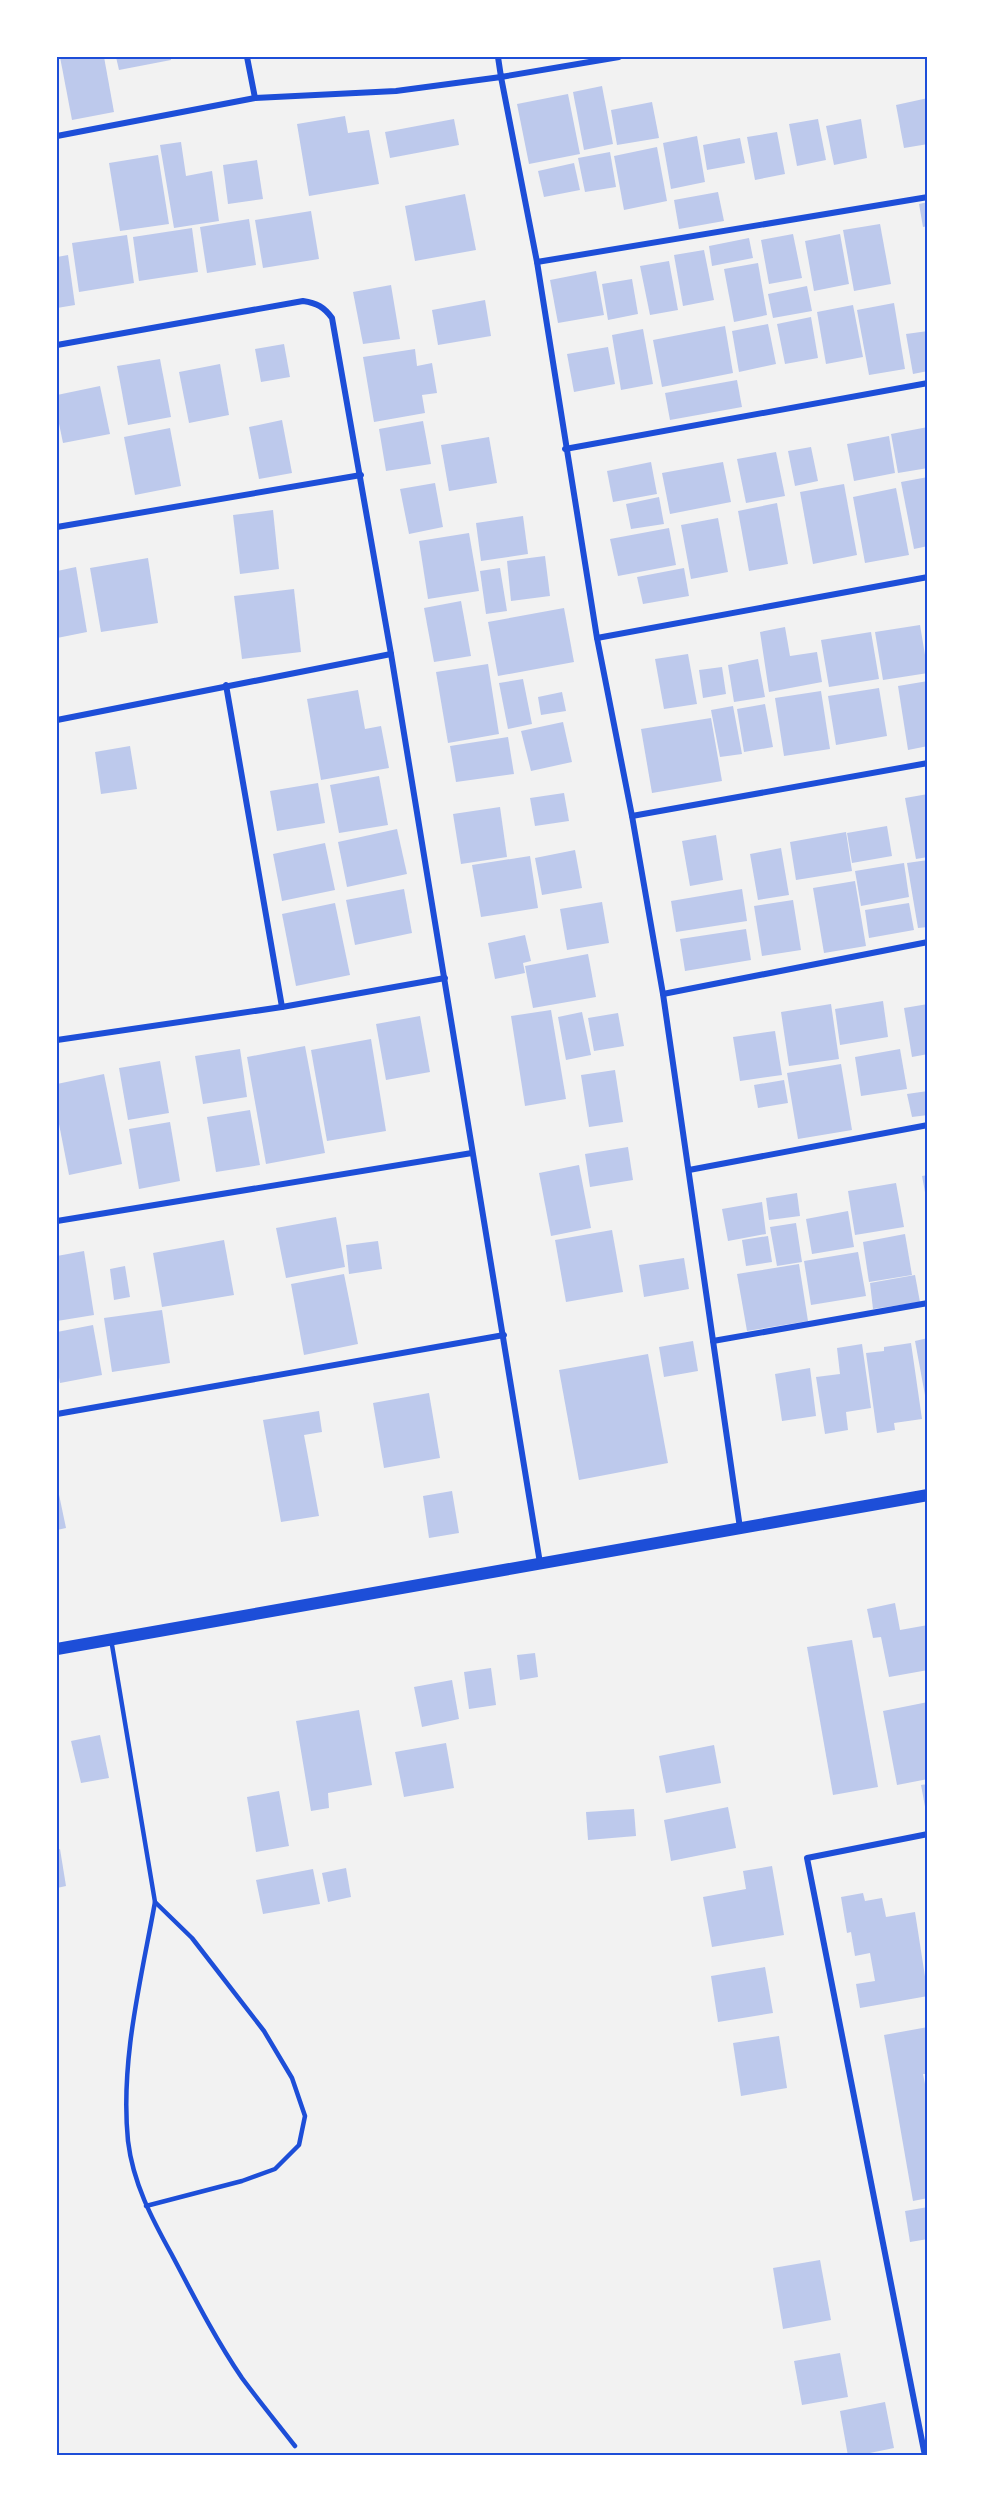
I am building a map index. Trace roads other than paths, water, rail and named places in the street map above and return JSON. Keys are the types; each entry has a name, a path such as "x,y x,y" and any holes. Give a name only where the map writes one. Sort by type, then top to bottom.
{"main road":[{"path":"57,1649 928,1495"}],"street":[{"path":"247,57 255,98"},
{"path":"498,57 537,262 565,449 597,638 632,816 663,994 740,1528"},
{"path":"57,136 255,98 396,91 501,77 619,57"},
{"path":"537,262 928,197"},
{"path":"57,345 303,301 317,303 325,308 332,318 392,654 540,1564"},
{"path":"565,449 928,383"},
{"path":"57,526 361,475"},
{"path":"597,638 928,577"},
{"path":"57,720 392,654"},
{"path":"226,685 282,1007"},
{"path":"632,816 928,763"},
{"path":"663,994 928,942"},
{"path":"57,1040 282,1007 445,978"},
{"path":"689,1170 928,1125"},
{"path":"57,1221 472,1153"},
{"path":"713,1341 928,1303"},
{"path":"57,1414 504,1335"},
{"path":"925,2456 807,1858 928,1834"}],"lane":[{"path":"111,1640 154,1902 129,2052 126,2106 128,2142 134,2172 146,2206 184,2278 241,2376 295,2446"},
{"path":"146,2206 242,2181 275,2169 299,2145 305,2116 292,2078 264,2031 192,1938 154,1902"}]}
